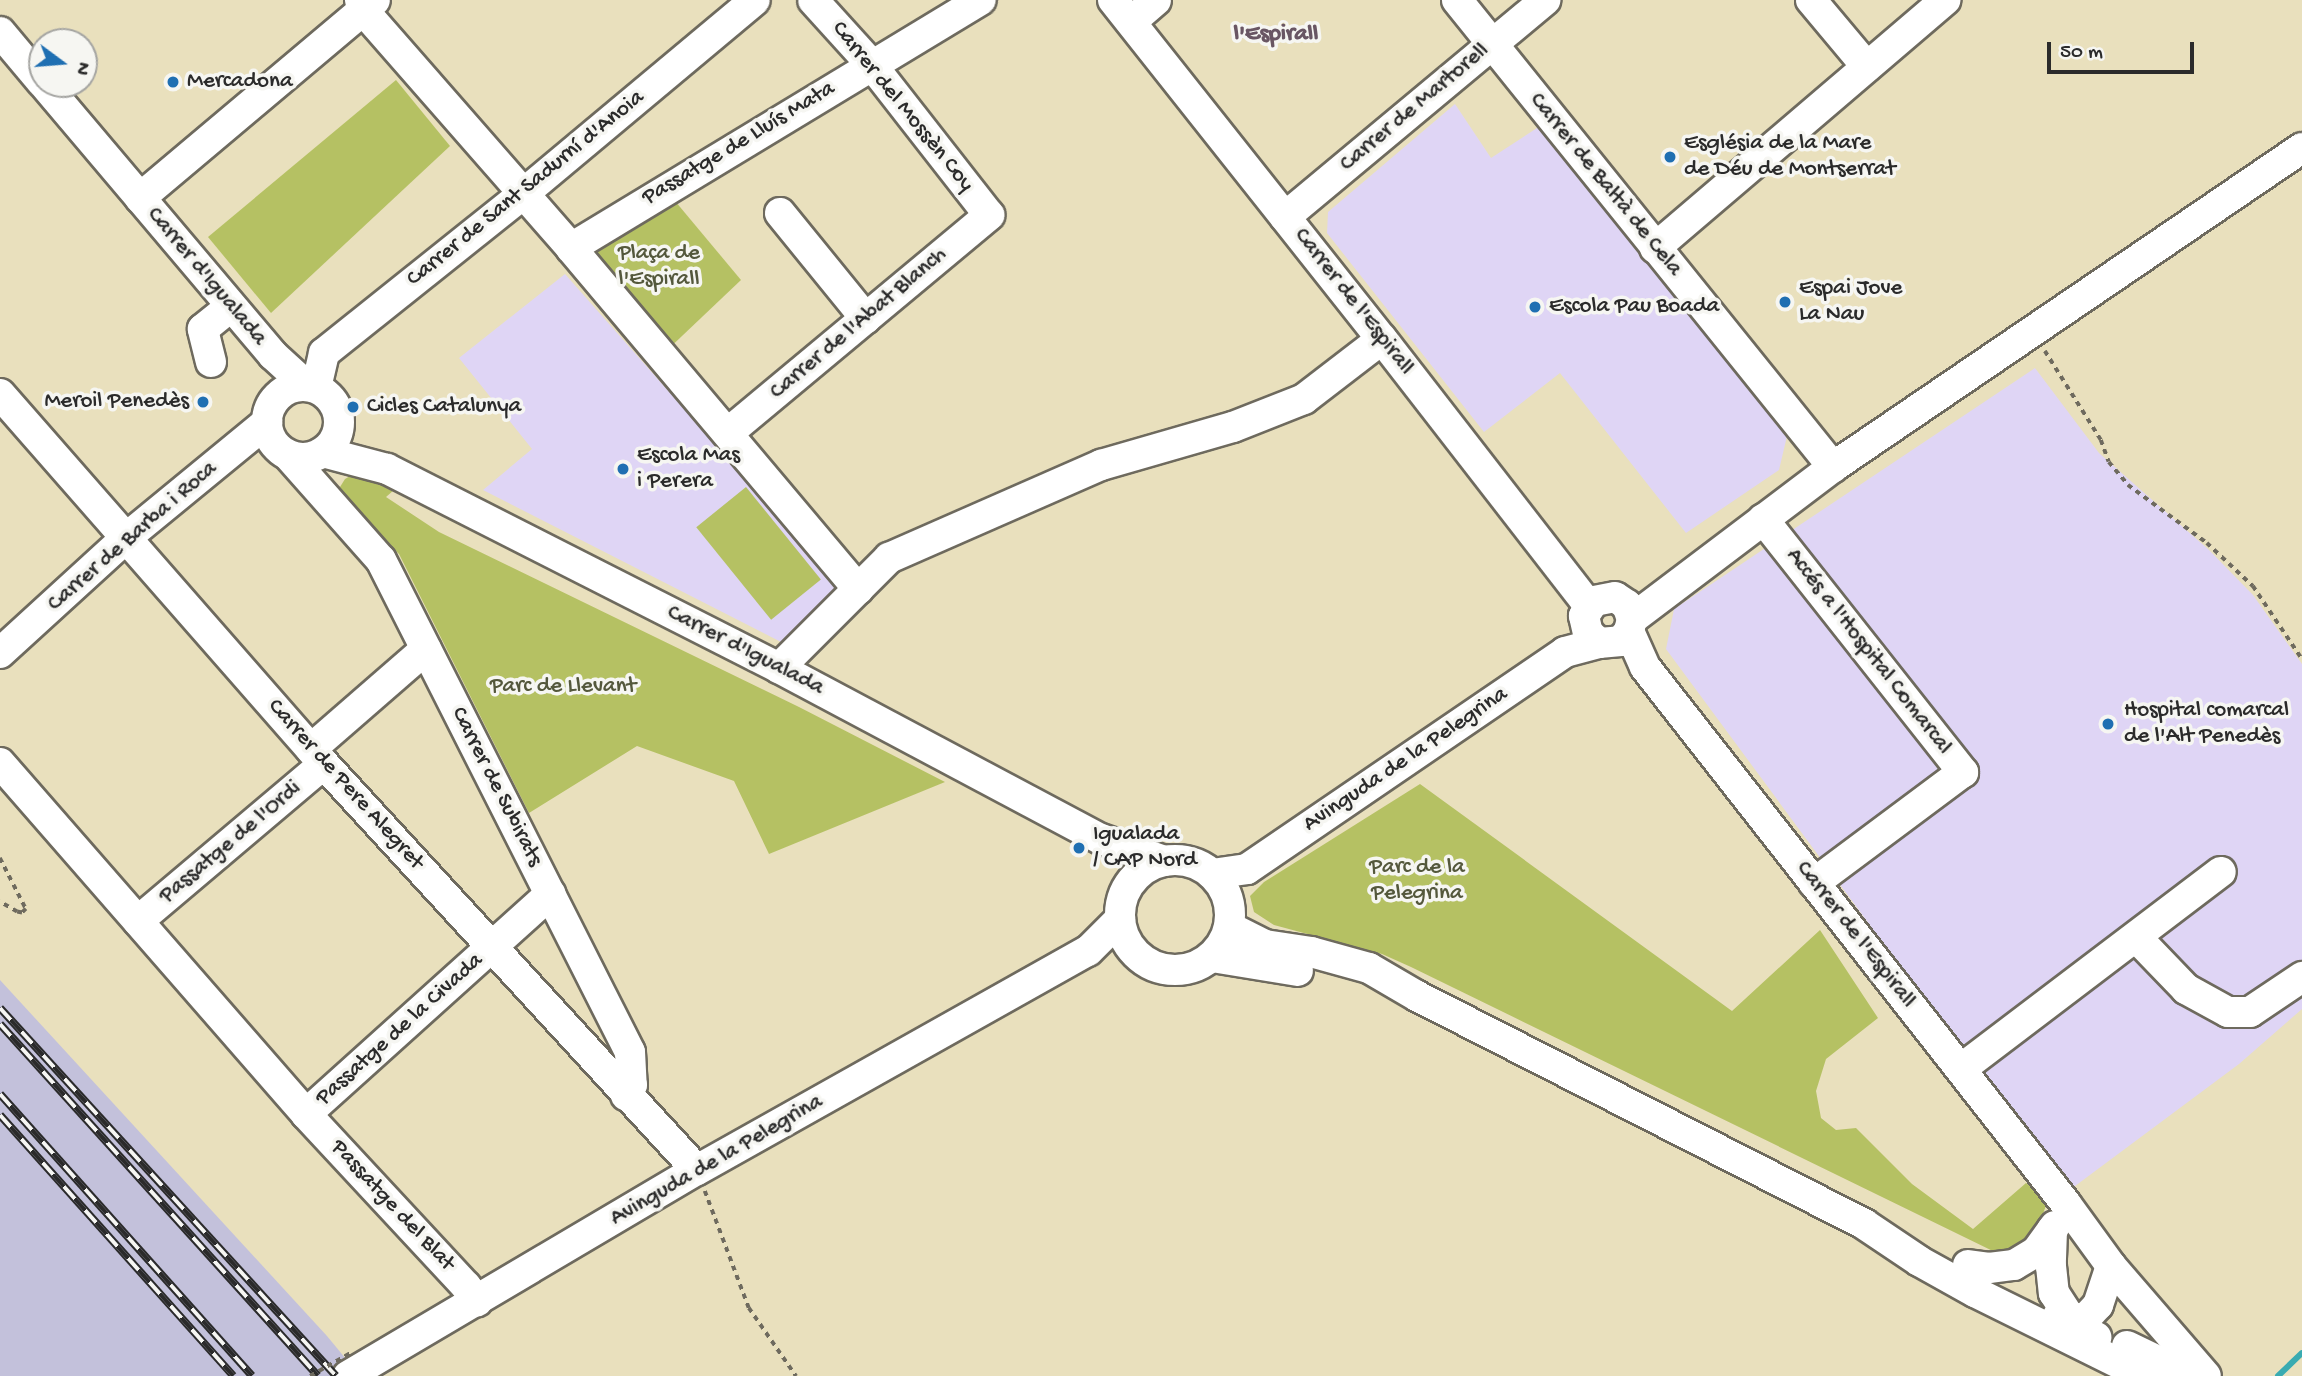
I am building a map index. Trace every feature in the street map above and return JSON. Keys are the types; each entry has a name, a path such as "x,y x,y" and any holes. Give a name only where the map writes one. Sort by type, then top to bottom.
{"street":[{"name":"Carrer de Sant Sadurní d'Anoia","path":"302,389 324,353 523,194 755,0"},
{"name":"Carrer del Mossèn Coy","path":"813,0 871,64 989,215"},
{"name":"Passatge de Lluís Mata","path":"571,248 871,64 981,0"},
{"path":"1122,11 1156,0"},
{"name":"Carrer de Baltà de Cela","path":"1457,0 1833,467"},
{"name":"Carrer de Martorell","path":"1285,217 1545,0"},
{"path":"1811,0 1867,67"},
{"path":"1655,248 1945,0"},
{"path":"140,198 366,3 523,194 729,432 858,589"},
{"name":"Carrer de l'Espirall","path":"1122,11 1645,667 1961,1069 2111,1266 2206,1376"},
{"name":"Carrer d'Igualada","path":"0,32 28,65"},
{"name":"Carrer d'Igualada","path":"56,98 302,389"},
{"path":"1610,624 1672,586 1833,467 2302,148"},
{"path":"780,214 866,319"},
{"name":"Carrer de l'Abat Blanch","path":"729,432 989,215"},
{"path":"211,362 203,329 232,306"},
{"path":"779,668 889,558 1101,465 1233,427 1304,399 1382,339"},
{"path":"324,495 326,445 334,405 302,389 270,408 267,422 270,436 277,447 288,455 300,458 326,445"},
{"name":"Carrer de Pere Alegret","path":"0,394 317,757 494,946 626,1095 697,1170"},
{"name":"Carrer de Barba i Roca","path":"0,653 126,538 267,422"},
{"name":"Carrer d'Igualada","path":"326,445 387,469 779,668 1101,839 1164,861"},
{"name":"Carrer de Subirats","path":"288,455 381,560 629,1052 632,1085 626,1095"},
{"name":"Accés a l'Hospital Comarcal","path":"1763,519 1962,772 1814,883"},
{"name":"Avinguda de la Pelegrina","path":"1164,861 1189,862 1212,874 1247,869 1610,624"},
{"name":"Passatge de l'Ordi","path":"138,921 317,757 426,649"},
{"name":"Passatge del Blat","path":"0,763 306,1114 477,1301"},
{"name":"Carrer d'Igualada","path":"1101,839 1136,877"},
{"path":"1136,877 1164,861"},
{"name":"Avinguda de la Pelegrina","path":"1212,957 1223,943 1229,914 1247,869"},
{"path":"1961,1069 2221,872"},
{"path":"1212,874 1229,914 1265,945 1311,952 1369,968 1417,996 1864,1224 1919,1261 1972,1278 2048,1315 2085,1319 2098,1305 2111,1266"},
{"name":"Avinguda de la Pelegrina","path":"354,1366 477,1301 697,1170 1088,951 1120,919 1124,897 1136,877"},
{"name":"Passatge de la Civada","path":"306,1114 550,894"},
{"path":"1120,919 1132,949 1146,961 1162,968 1179,970 1196,966 1212,957 1362,981 1417,996"},
{"path":"2137,938 2186,989 2228,1012 2250,1013 2302,977"},
{"name":"Avinguda de la Pelegrina","path":"1088,951 1132,949"},
{"path":"1972,1278 1989,1268 2014,1265 2036,1252 2066,1204"},
{"path":"2052,1230 2051,1266 2054,1293 2070,1318 2081,1329 2131,1356 2139,1373"},
{"path":"1972,1278 2139,1373"},
{"path":"2070,1318 2189,1376"}],"path":[{"path":"2033,331 2101,440 2109,462 2129,485 2207,542 2253,586 2302,659"},
{"path":"0,858 26,909 22,913 17,912 0,902"},
{"path":"697,1170 749,1308 796,1376"},
{"path":"310,1376 354,1366"}],"shaded area":[{"name":"Escola Pau Boada","path":"1455,104 1491,158 1540,126 1787,436 1779,470 1686,533 1560,373 1484,432 1327,233 1328,212"},
{"name":"Escola Mas i Perera","path":"565,274 839,584 783,643 483,490 532,449 459,358"},
{"path":"2035,368 2099,453 2209,550 2253,595 2302,664 2302,1009 2239,1064 2067,1192 1666,649 1674,609"},
{"path":"0,980 327,1336 360,1376 0,1376"}],"green space":[{"path":"396,80 450,146 271,313 208,237"},
{"name":"Plaça de l'Espirall","path":"665,189 741,280 662,355 571,248"},
{"name":"Parc de Llevant","path":"352,475 394,490 386,497 439,532 799,707 945,782 769,854 734,781 637,746 529,813 399,554 343,501 340,487 345,479"},
{"path":"746,487 821,579 771,620 696,527"},
{"name":"Parc de la Pelegrina","path":"1420,784 1732,1011 1820,930 1878,1018 1826,1059 1816,1091 1821,1118 1836,1130 1856,1128 1912,1184 1973,1229 2026,1183 2048,1200 2035,1236 2015,1251 2001,1255 1411,967 1382,954 1274,925 1254,912 1250,896 1264,882"}],"waterway":[{"path":"2278,1376 2302,1353"}],"railway":[{"path":"0,1008 336,1376"},
{"path":"0,1024 318,1376"},
{"path":"0,1094 252,1376"},
{"path":"0,1115 233,1376"}],"place":[{"name":"Mercadona","path":"173,82"},
{"name":"Església de la Mare de Déu de Montserrat","path":"1670,157"},
{"name":"Espai Jove La Nau","path":"1785,302"},
{"name":"Escola Pau Boada","path":"1535,307"},
{"name":"Meroil Penedès","path":"203,402"},
{"name":"Cicles Catalunya","path":"353,407"},
{"name":"Escola Mas i Perera","path":"623,469"},
{"name":"Hospital comarcal de l'Alt Penedès","path":"2108,724"},
{"name":"Igualada / CAP Nord","path":"1079,848"}],"district":[{"name":"l'Espirall","path":"1276,35"}]}
